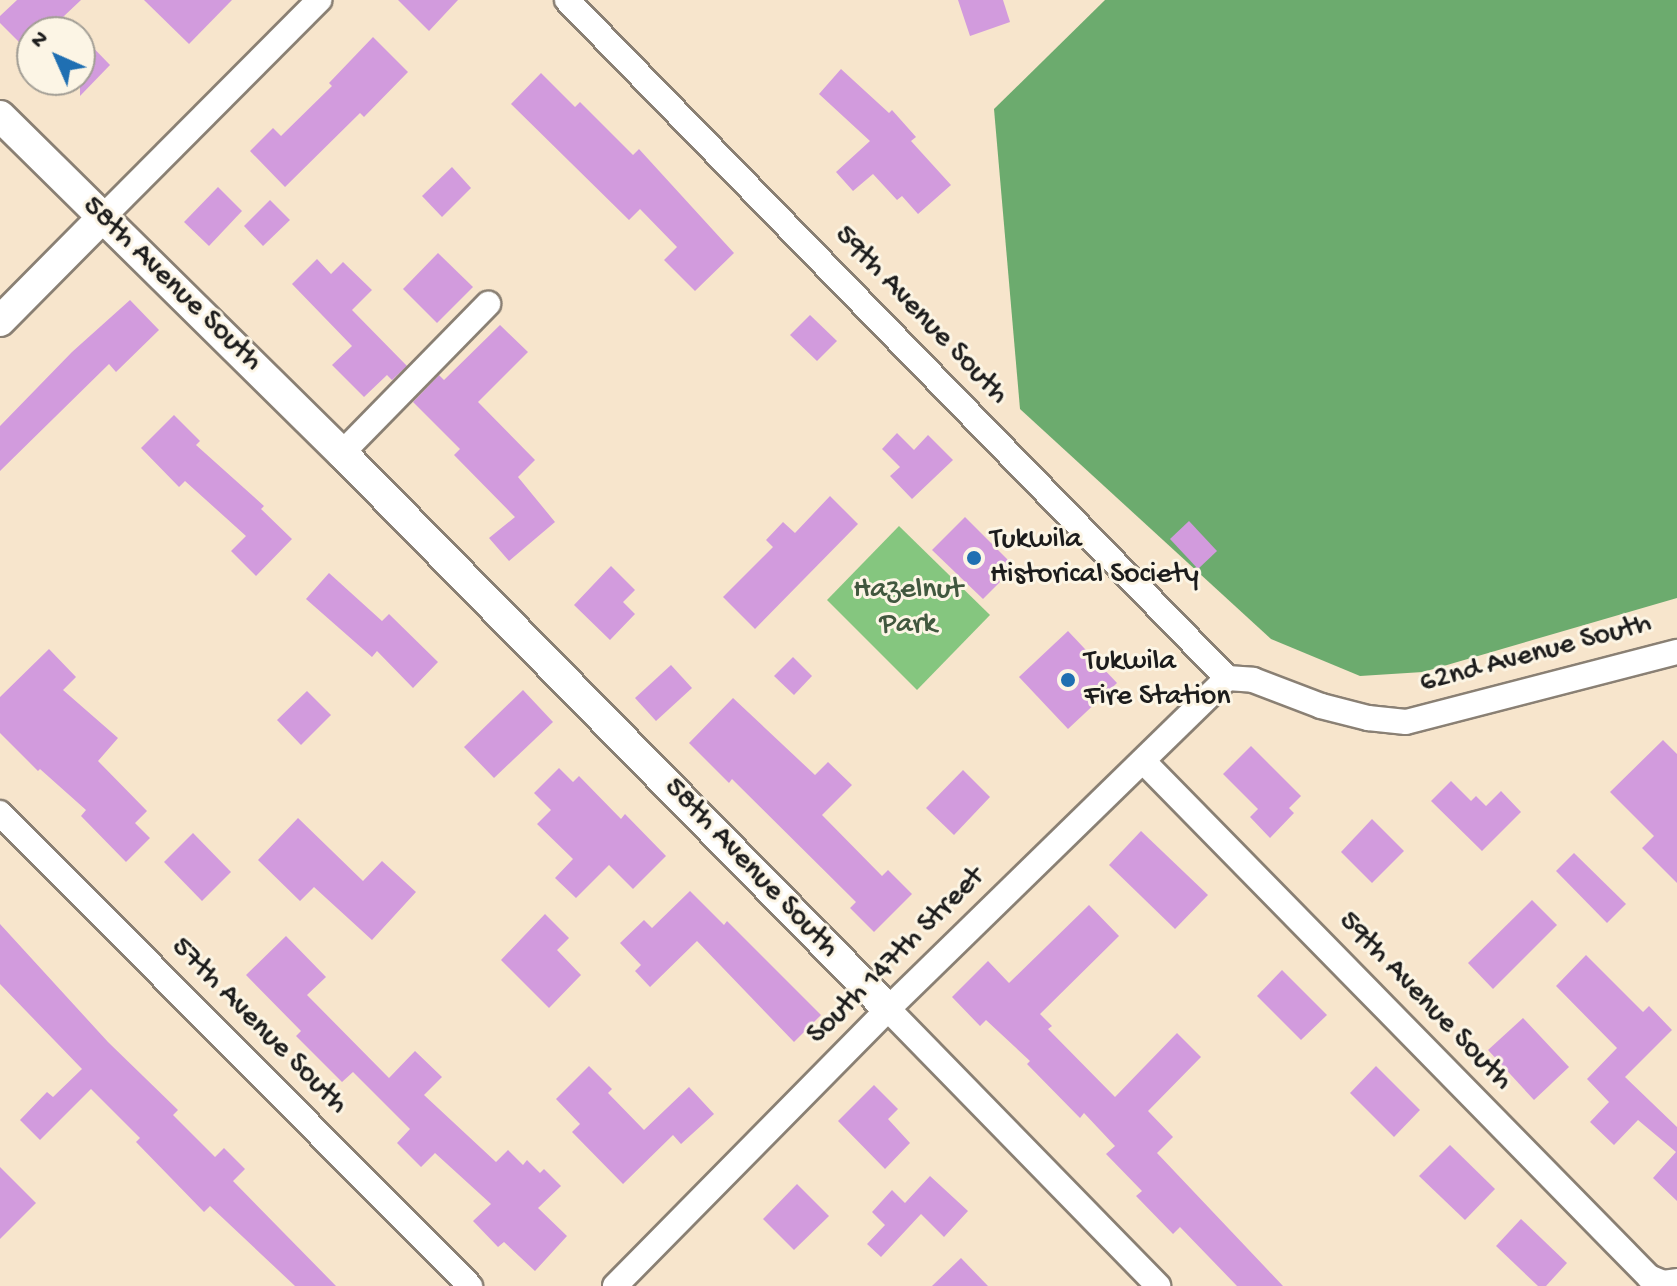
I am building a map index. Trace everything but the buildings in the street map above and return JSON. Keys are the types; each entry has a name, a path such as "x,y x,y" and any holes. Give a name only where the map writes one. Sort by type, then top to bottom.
{"street":[{"path":"0,321 319,0"},
{"name":"59th Avenue South","path":"567,0 1227,678"},
{"name":"58th Avenue South","path":"0,116 342,453 1158,1286"},
{"path":"342,453 488,304"},
{"name":"62nd Avenue South","path":"1227,678 1253,680 1321,706 1368,718 1406,722 1677,652"},
{"name":"South 147th Street","path":"615,1286 888,1009 1227,678"},
{"name":"59th Avenue South","path":"1143,761 1649,1277 1670,1282"},
{"name":"57th Avenue South","path":"0,813 470,1286"}],"green space":[{"path":"1105,0 1677,0 1677,598 1423,672 1360,676 1271,639 1020,409 994,109"},
{"name":"Hazelnut Park","path":"899,526 990,615 917,690 827,600"}],"place":[{"name":"Tukwila Historical Society","path":"974,558"},
{"name":"Tukwila Fire Station","path":"1068,680"}]}
